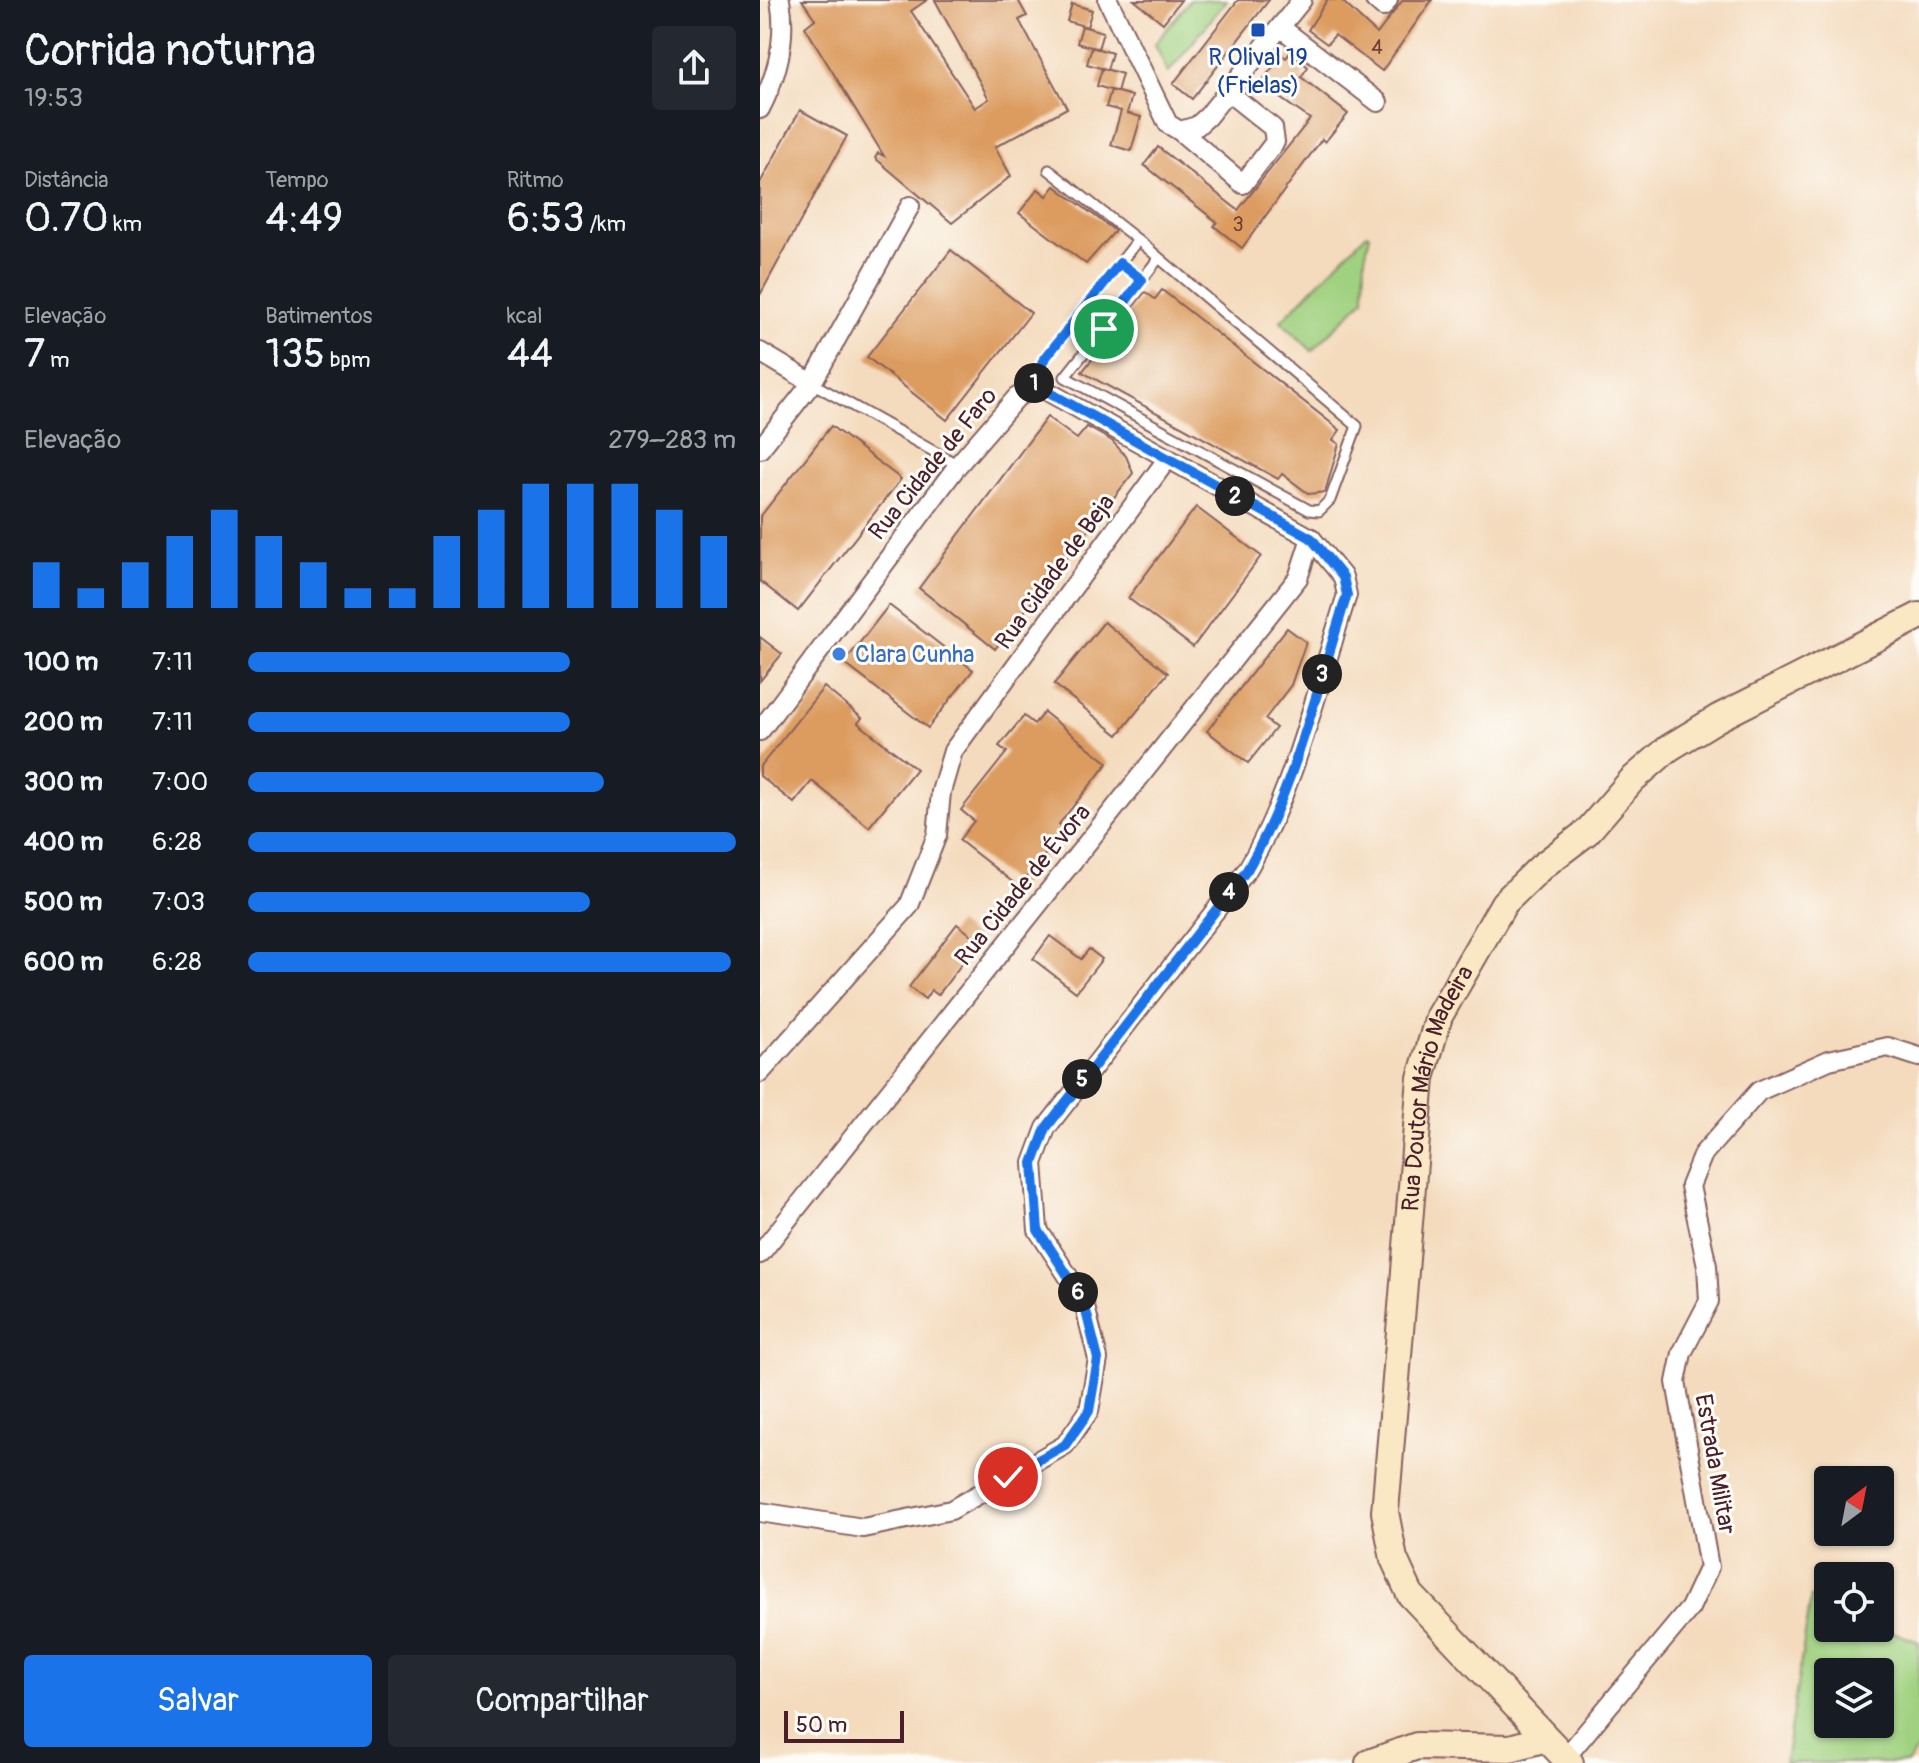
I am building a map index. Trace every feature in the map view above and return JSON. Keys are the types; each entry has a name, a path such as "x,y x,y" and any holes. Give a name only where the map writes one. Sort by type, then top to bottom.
{"main road":[{"name":"Rua Doutor Mário Madeira","path":"1568,1760 1543,1739 1410,1594 1394,1559 1385,1512 1421,1078 1439,1016 1504,903 1541,867 1587,832 1632,780 1669,748 1718,718 1919,616"},
{"path":"1369,1763 1417,1746 1510,1748 1543,1739"}],"street":[{"path":"760,109 775,80 782,41 780,0"},
{"path":"1180,131 1197,126 1302,0"},
{"path":"1375,0 1383,7 1388,0"},
{"path":"1114,3 1168,124 1243,184 1275,142 1273,128 1228,92"},
{"path":"1280,27 1378,102"},
{"path":"760,449 812,383 910,206"},
{"path":"760,352 812,383"},
{"name":"Rua Cidade de Faro","path":"760,731 958,465 1017,397 1031,390 1045,390 1311,538 1343,577 1347,595 1266,838 1247,870 1046,1128 1033,1163 1038,1230 1083,1299 1098,1359 1089,1411 1065,1445 951,1510 863,1528 760,1512"},
{"name":"Rua Cidade de Beja","path":"760,1073 909,906 937,835 941,792 953,751 1168,458"},
{"name":"Rua Cidade de Évora","path":"760,1254 1289,590 1298,578 1311,538"},
{"name":"Estrada Militar","path":"1568,1760 1690,1608 1709,1567 1676,1382 1682,1353 1709,1301 1707,1266 1690,1186 1703,1154 1759,1091 1829,1060 1888,1047 1919,1057"}],"lane":[{"path":"1049,170 1138,240 1357,426 1330,500 1319,511 1309,510 1065,377 1159,258"},
{"path":"1031,390 1043,361 1138,240"},
{"path":"1120,263 1142,280"},
{"path":"812,383 958,465"}],"green space":[{"path":"1190,0 1227,0 1168,73 1155,44"},
{"path":"1367,233 1370,235 1365,257 1364,299 1312,351 1281,321"},
{"path":"1811,1597 1814,1598 1814,1642 1894,1642 1894,1632 1919,1642 1919,1747 1908,1763 1785,1763"}],"building":[{"path":"802,0 927,0 911,11 975,108 989,99 935,0 1018,0 1027,16 1019,20 1067,108 995,147 1011,176 952,223 875,158 878,153 884,156 805,27 815,19"},
{"path":"1134,0 1181,0 1163,23"},
{"path":"1238,0 1269,0 1192,99 1173,84"},
{"path":"1327,0 1341,0 1377,34 1403,0 1432,0 1382,71 1335,35 1327,44 1308,30"},
{"path":"1072,4 1092,10 1087,27 1067,21"},
{"path":"1082,26 1103,32 1098,49 1077,43"},
{"path":"1092,47 1112,53 1107,70 1087,64"},
{"path":"1291,52 1308,67 1301,77 1348,114 1325,142 1322,139 1242,248 1214,226 1217,222 1144,165 1158,147 1238,210 1310,119 1260,84 1282,55 1286,58"},
{"path":"1102,68 1122,74 1117,92 1097,86"},
{"path":"1111,90 1132,96 1127,113 1141,117 1131,151 1111,145 1121,111 1106,107"},
{"path":"800,110 847,136 760,295 760,183"},
{"path":"1055,186 1115,231 1086,264 1019,213 1038,189 1047,196"},
{"path":"951,250 1031,313 947,420 867,357"},
{"path":"1162,290 1340,430 1333,440 1339,444 1325,492 1309,494 1282,474 1278,479 1082,372 1145,292 1155,299"},
{"path":"1047,417 1077,439 1087,427 1112,441 1126,456 1133,473 995,649 919,588"},
{"path":"831,426 901,479 798,611 760,581 760,517"},
{"path":"1196,507 1261,556 1193,647 1128,598"},
{"path":"889,605 973,670 928,728 844,663"},
{"path":"1104,622 1168,673 1118,735 1054,684"},
{"path":"1287,628 1306,642 1291,685 1265,719 1276,728 1248,763 1207,731"},
{"path":"760,637 782,654 760,681"},
{"path":"824,687 862,718 858,723 916,769 869,827 812,781 794,803 760,776 760,767"},
{"path":"1044,712 1108,763 1059,824 1066,829 1019,887 959,840 974,821 961,810 1007,752 999,746 1024,716 1034,724"},
{"path":"957,924 979,941 938,995 931,990 925,999 909,987"},
{"path":"1050,936 1081,959 1089,949 1102,959 1076,992 1033,959"}],"place":[{"name":"R Olival 19 (Frielas)","path":"1258,30"},
{"name":"Clara Cunha","path":"839,654"}],"route":[{"path":"1008,1477 1065,1445 1089,1411 1098,1359 1083,1299 1038,1230 1033,1163 1046,1128 1247,870 1266,838 1347,595 1343,577 1311,538 1045,390 1031,390 1043,361 1120,263 1142,280 1104,329"}]}
